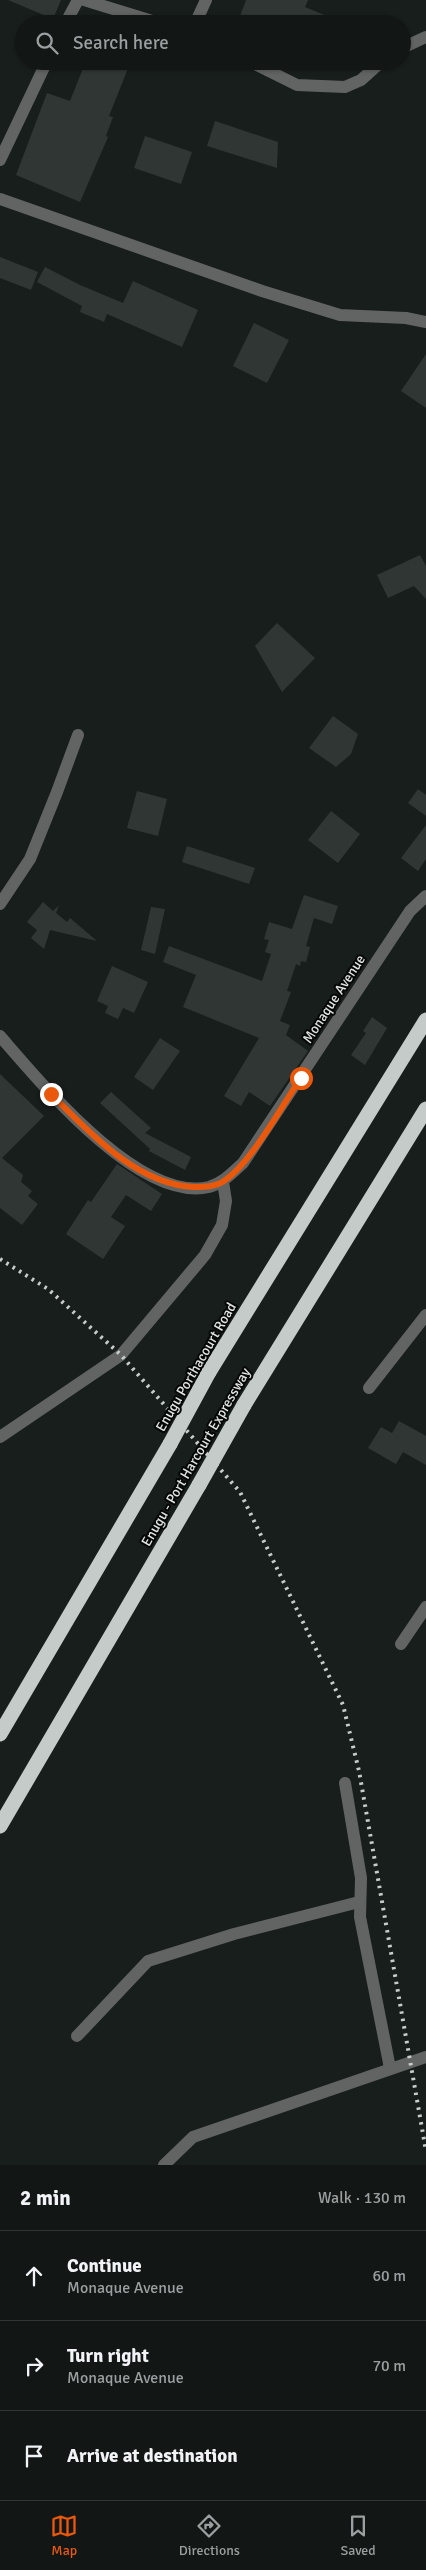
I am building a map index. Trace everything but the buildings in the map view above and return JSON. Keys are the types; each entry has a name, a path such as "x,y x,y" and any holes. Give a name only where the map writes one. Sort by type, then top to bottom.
{"highway":[{"name":"Enugu Porthacourt Road","path":"0,1734 170,1444 209,1372 426,1020"},
{"name":"Enugu - Port Harcourt Expressway","path":"0,1826 244,1405 426,1109"}],"street":[{"path":"70,15 78,0"},
{"path":"84,0 133,15"},
{"path":"199,15 206,0"},
{"path":"411,44 426,37"},
{"path":"0,160 42,70"},
{"path":"268,70 297,85 345,87 361,80 372,70"},
{"path":"0,199 262,291 340,315 406,318 426,322"},
{"path":"0,904 30,859 78,734"},
{"name":"Monaque Avenue","path":"223,1182 243,1163 410,911 426,896"},
{"path":"0,1036 89,1132 126,1161 163,1181 180,1186 207,1187 223,1182 226,1201 222,1226 205,1256 121,1355 0,1438"},
{"path":"369,1388 426,1315"},
{"path":"401,1644 426,1607"},
{"path":"344,1783 361,1878 360,1917 390,2068"},
{"path":"77,2036 148,1961 234,1934 359,1902"},
{"path":"164,2165 193,2137 390,2068 426,2058"}],"railway":[{"path":"0,1259 48,1289 121,1355 240,1492 343,1705 359,1771 426,2151"}],"route":[{"path":"51,1094 89,1132 126,1161 163,1181 180,1186 207,1187 223,1182 243,1163 301,1078"}]}
